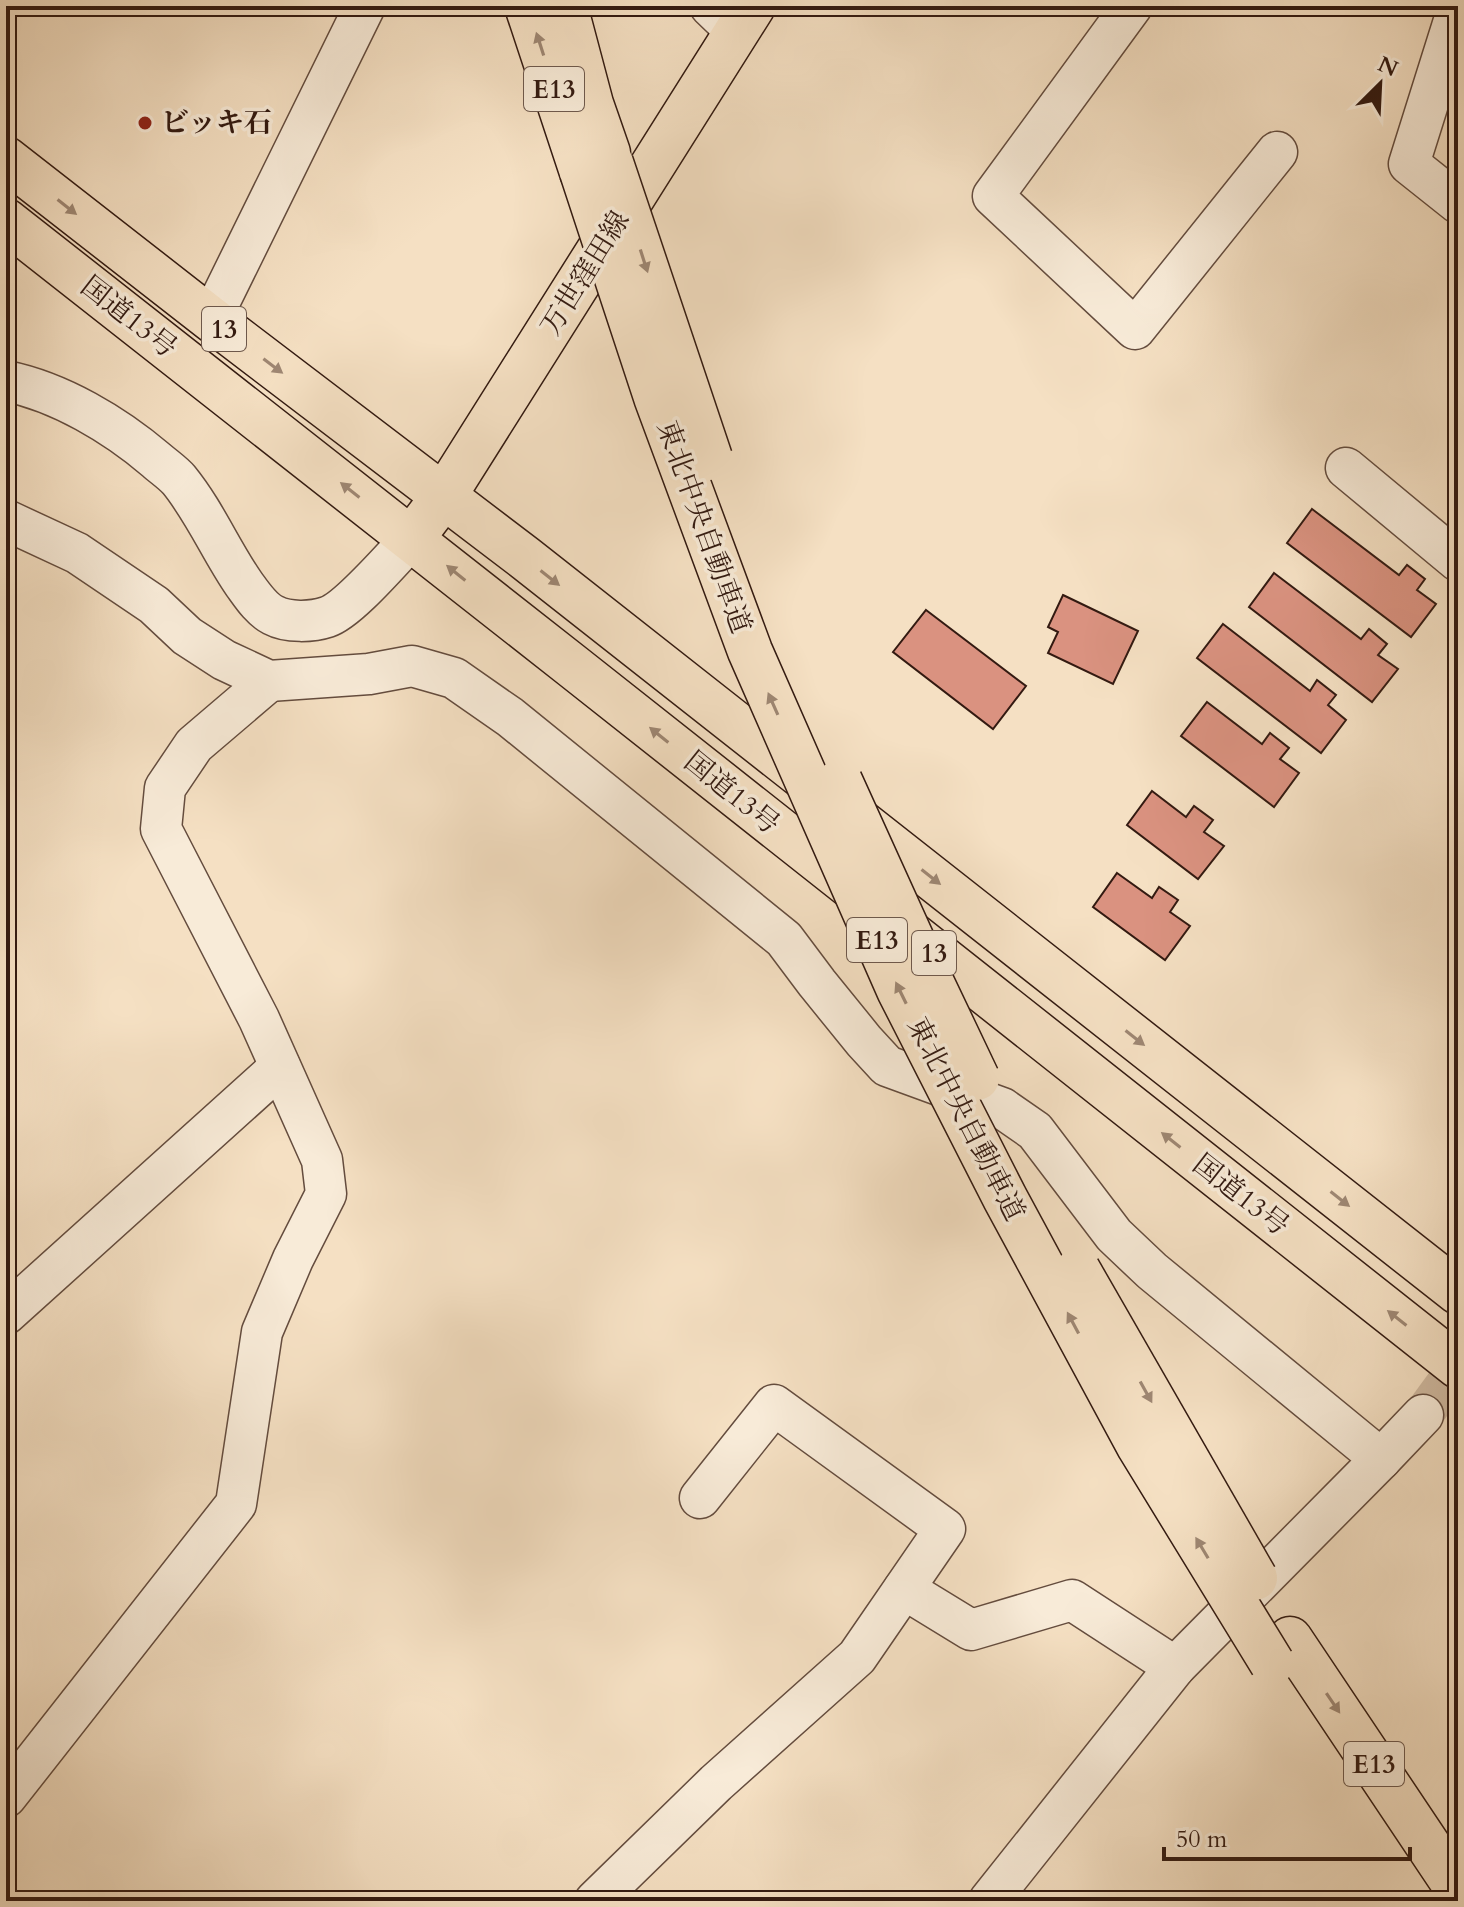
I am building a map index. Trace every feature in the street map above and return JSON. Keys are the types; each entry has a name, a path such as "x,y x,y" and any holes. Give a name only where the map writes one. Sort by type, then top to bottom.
{"main road":[{"name":"東北中央自動車道","path":"527,6 596,166 699,426 782,650 928,975 1022,1172 1165,1424 1281,1651 1430,1901"},
{"name":"東北中央自動車道","path":"565,6 591,104 596,166 656,397 750,651 899,990 1005,1198 1139,1446 1281,1651 1458,1890"},
{"name":"万世窪田線","path":"412,538 444,496 734,15"},
{"name":"国道13号","path":"6,159 806,778 1458,1292"},
{"name":"国道13号","path":"6,221 412,538 1458,1366"}],"street":[{"path":"211,319 365,6"},
{"path":"1132,6 993,196 1135,329 1277,152"},
{"path":"1458,8 1409,164 1458,203"},
{"path":"6,381 31,386 88,413 131,438 179,480 255,600 274,616 303,622 330,616 352,599 412,538"},
{"path":"1346,468 1458,561"},
{"path":"6,520 77,553 154,605 187,636 224,660 269,681 369,674 412,666 454,678 510,717 784,939 887,1066 1002,1108 1035,1131 1114,1235 1152,1271 1381,1459"},
{"path":"6,1797 236,1504 262,1332 293,1259 326,1194 322,1160 259,1019 161,829 165,788 194,745 269,681"},
{"path":"6,1314 280,1067"},
{"path":"595,1901 716,1783 857,1657 945,1529 774,1405 700,1498"},
{"path":"989,1901 1175,1667 1423,1415"},
{"path":"904,1589 971,1630 1072,1600 1175,1667"}],"building":[{"path":"1312,509 1399,575 1407,565 1425,579 1417,590 1436,604 1411,637 1287,543"},
{"path":"1274,573 1361,639 1369,629 1387,644 1378,655 1398,669 1372,702 1249,607"},
{"path":"1063,595 1138,631 1113,684 1048,653 1058,632 1048,627"},
{"path":"926,610 1026,686 993,729 893,652"},
{"path":"1223,624 1310,691 1317,680 1336,695 1328,705 1346,720 1321,753 1197,658"},
{"path":"1207,702 1262,744 1270,733 1289,748 1280,759 1299,773 1274,807 1181,736"},
{"path":"1152,791 1186,817 1194,806 1213,820 1204,832 1224,846 1198,879 1127,825"},
{"path":"1117,873 1152,898 1159,887 1178,900 1170,912 1190,926 1165,960 1093,907"}],"tunnel":[{"path":"1423,1415 1458,1367"}],"place":[{"name":"ビッキ石","path":"145,123"}]}
